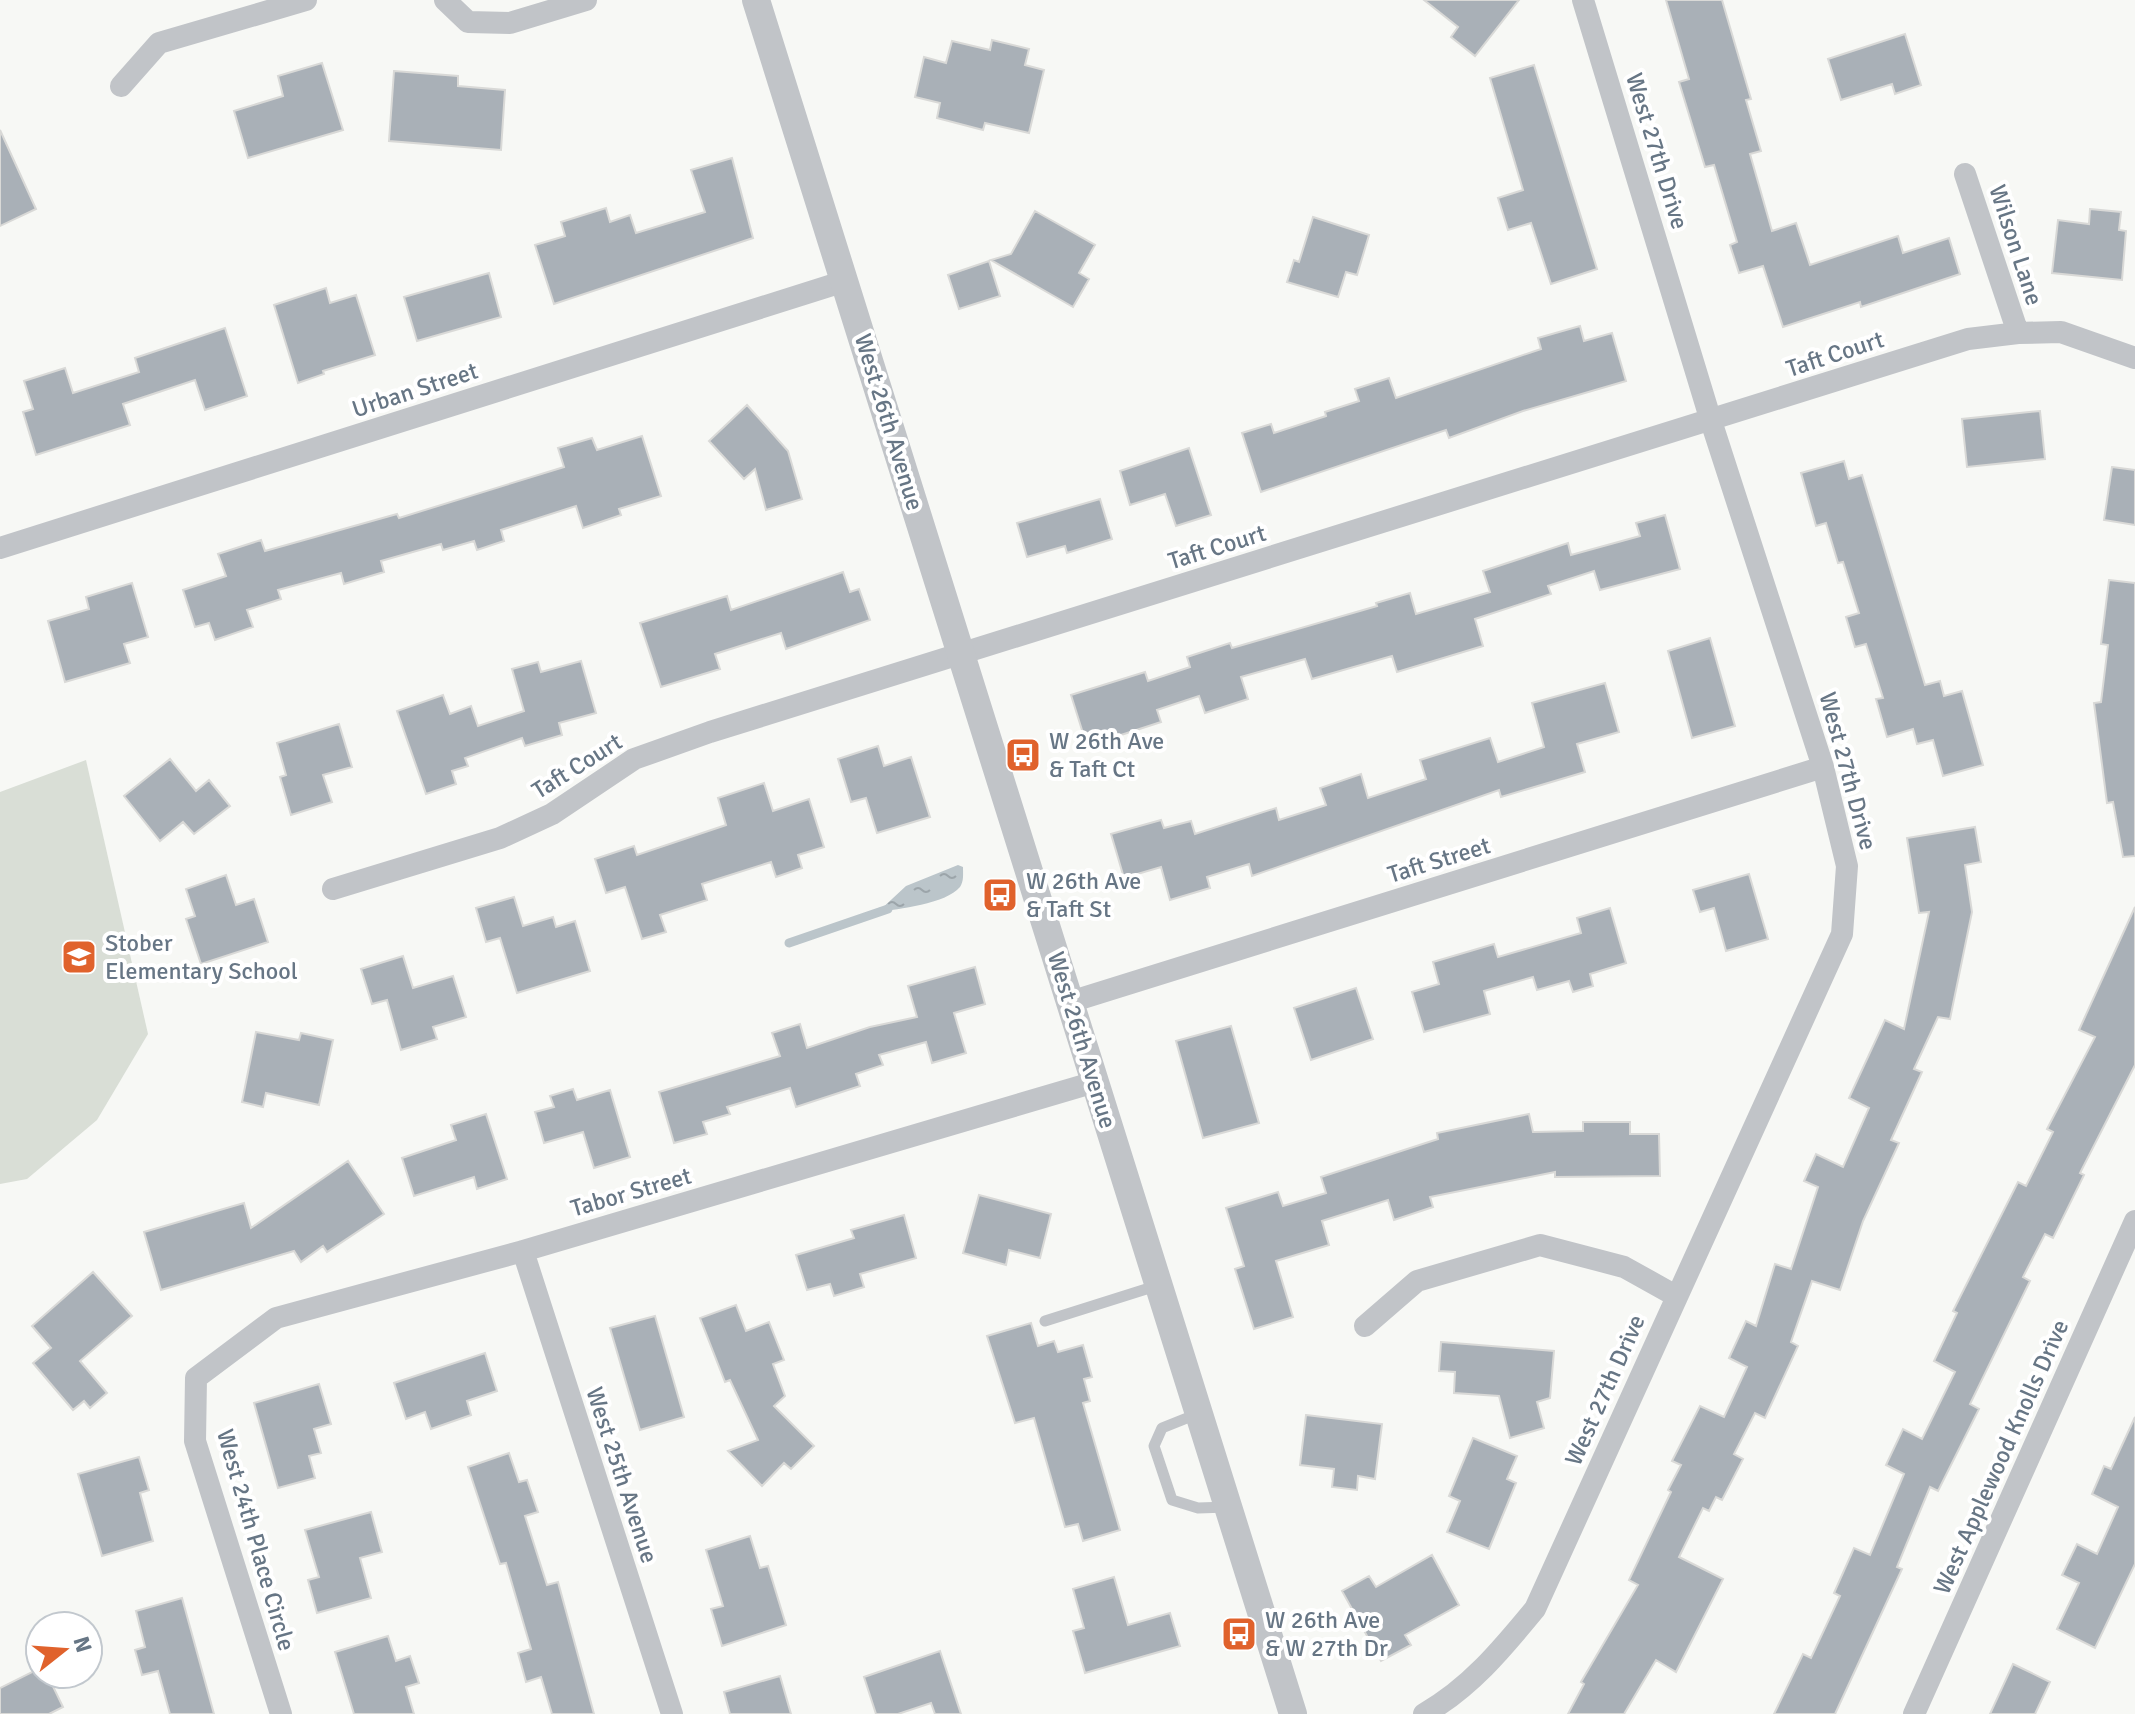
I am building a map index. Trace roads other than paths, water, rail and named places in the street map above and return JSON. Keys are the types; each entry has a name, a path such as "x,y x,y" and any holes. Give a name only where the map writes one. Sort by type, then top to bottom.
{"street":[{"path":"121,86 159,43 306,0"},
{"path":"445,0 468,22 510,23 586,0"},
{"name":"West 26th Avenue","path":"756,0 1293,1714"},
{"name":"West 27th Drive","path":"1424,1714 1444,1703 1475,1678 1535,1609 1842,934 1847,866 1823,767 1711,421 1583,0"},
{"name":"Wilson Lane","path":"1965,174 2018,333"},
{"name":"Urban Street","path":"0,548 845,281"},
{"name":"Taft Court","path":"333,889 500,838 552,814 634,759 710,732 1968,339 2061,332 2135,358"},
{"name":"Taft Street","path":"1070,1002 1823,767"},
{"name":"Tabor Street","path":"196,1378 276,1318 523,1251 1095,1082"},
{"name":"West Applewood Knolls Drive","path":"1914,1714 2135,1221"},
{"path":"1365,1326 1417,1281 1540,1245 1624,1267 1676,1296"},
{"name":"West 25th Avenue","path":"523,1251 672,1714"},
{"name":"West 24th Place Circle","path":"196,1378 195,1441 281,1714"}],"lane":[{"path":"1045,1321 1159,1285"},
{"path":"1199,1414 1162,1428 1154,1446 1172,1500 1198,1508 1228,1507"}],"water":[{"path":"958,865 963,867 963,880 953,893 921,905 878,912 906,886"}],"waterway":[{"path":"789,943 888,909"}],"place":[{"name":"W 26th Ave & Taft Ct","path":"1023,755"},
{"name":"W 26th Ave & Taft St","path":"1000,895"},
{"name":"Stober Elementary School","path":"79,957"},
{"name":"W 26th Ave & W 27th Dr","path":"1239,1634"}]}
